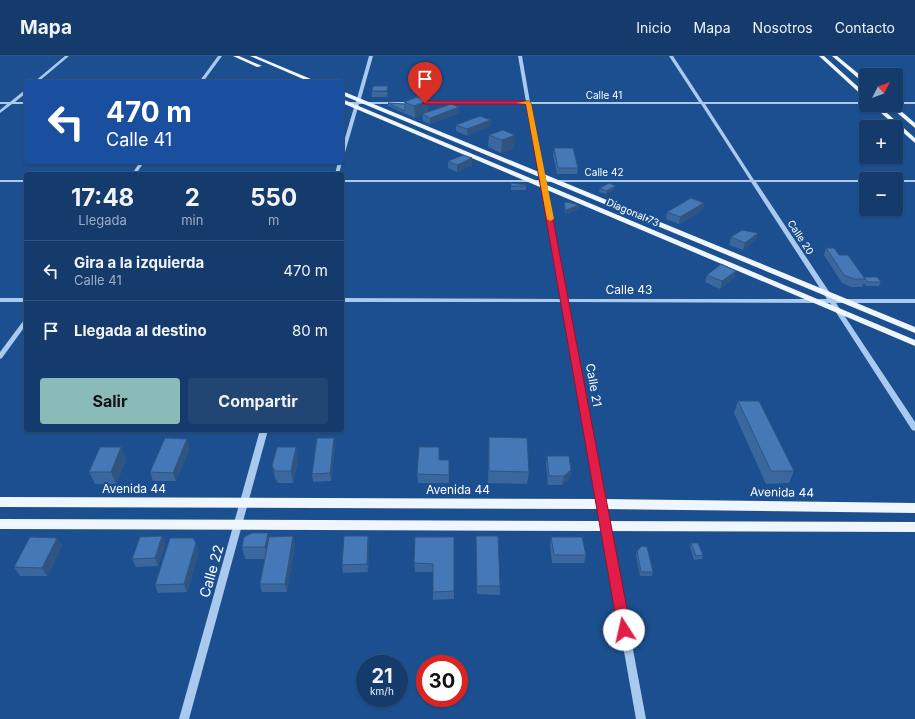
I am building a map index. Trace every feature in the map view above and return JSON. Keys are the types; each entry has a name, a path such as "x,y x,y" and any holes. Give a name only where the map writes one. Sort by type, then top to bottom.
{"main road":[{"path":"235,56 264,68"},
{"path":"252,56 310,80"},
{"path":"820,56 859,91"},
{"path":"834,56 859,77"},
{"name":"Diagonal 73","path":"344,94 358,103 531,181 554,181 915,330"},
{"name":"Diagonal 73","path":"344,102 365,103 815,301 915,343"},
{"path":"883,112 915,140"},
{"path":"899,112 915,126"},
{"name":"Avenida 44","path":"0,502 602,504 915,508"},
{"path":"0,524 915,527"}],"street":[{"path":"38,80 67,56"},
{"path":"202,80 220,56"},
{"path":"344,149 371,56"},
{"name":"Calle 21","path":"520,56 641,719"},
{"name":"Calle 20","path":"671,56 915,428"},
{"path":"0,112 24,93"},
{"path":"0,103 24,103"},
{"name":"Calle 41","path":"365,103 859,103"},
{"path":"903,103 915,103"},
{"path":"0,181 24,181"},
{"path":"344,181 531,181"},
{"name":"Calle 42","path":"554,181 859,181"},
{"path":"903,181 915,181"},
{"path":"0,300 24,300"},
{"name":"Calle 43","path":"344,300 915,300"},
{"path":"0,357 24,324"},
{"name":"Calle 22","path":"184,719 263,432"}],"building":[{"path":"373,86 388,86 387,91 372,91"},
{"path":"417,97 427,101 414,106 404,102"},
{"path":"388,103 405,104 405,111"},
{"path":"451,104 459,107 430,118 422,114"},
{"path":"480,116 491,120 467,129 456,125"},
{"path":"503,130 515,135 502,140 489,135"},
{"path":"554,148 573,148 578,168 558,168"},
{"path":"463,155 472,158 457,165 448,161"},
{"path":"511,183 526,185 526,186 511,186"},
{"path":"609,183 616,186 606,191 600,188"},
{"path":"691,198 704,203 680,217 667,212"},
{"path":"568,202 579,205 566,210 564,203"},
{"path":"742,230 758,233 745,243 731,237"},
{"path":"826,248 834,248 839,255 848,255 865,279 854,279 844,275"},
{"path":"721,264 736,271 722,281 707,275"},
{"path":"864,277 877,277 881,282 868,282"},
{"path":"738,401 759,401 794,471 771,471"},
{"path":"489,437 527,438 529,472 489,471"},
{"path":"165,438 187,439 173,473 150,472"},
{"path":"317,438 334,438 330,473 312,474"},
{"path":"100,447 121,447 111,472 89,472"},
{"path":"277,447 296,447 291,471 275,471 272,466"},
{"path":"419,447 439,447 439,460 449,460 449,475 417,474"},
{"path":"547,456 569,456 571,470 564,476 549,476"},
{"path":"252,533 268,533 265,547 242,547 244,537"},
{"path":"162,536 155,558 132,559 140,537"},
{"path":"293,536 285,584 260,584 269,537"},
{"path":"344,536 368,536 367,564 342,565"},
{"path":"476,536 498,536 500,586 477,586"},
{"path":"30,537 57,538 42,568 14,567"},
{"path":"415,537 454,537 454,591 433,592 433,564 414,563"},
{"path":"551,537 582,537 586,555 554,555"},
{"path":"170,538 193,538 196,543 184,584 155,585"},
{"path":"691,543 698,543 703,555 696,556"},
{"path":"642,546 647,547 653,572 641,572 637,551"}],"slow traffic":[{"path":"519,103 529,103 550,219"}],"route":[{"path":"425,103 529,103 624,630"}]}
